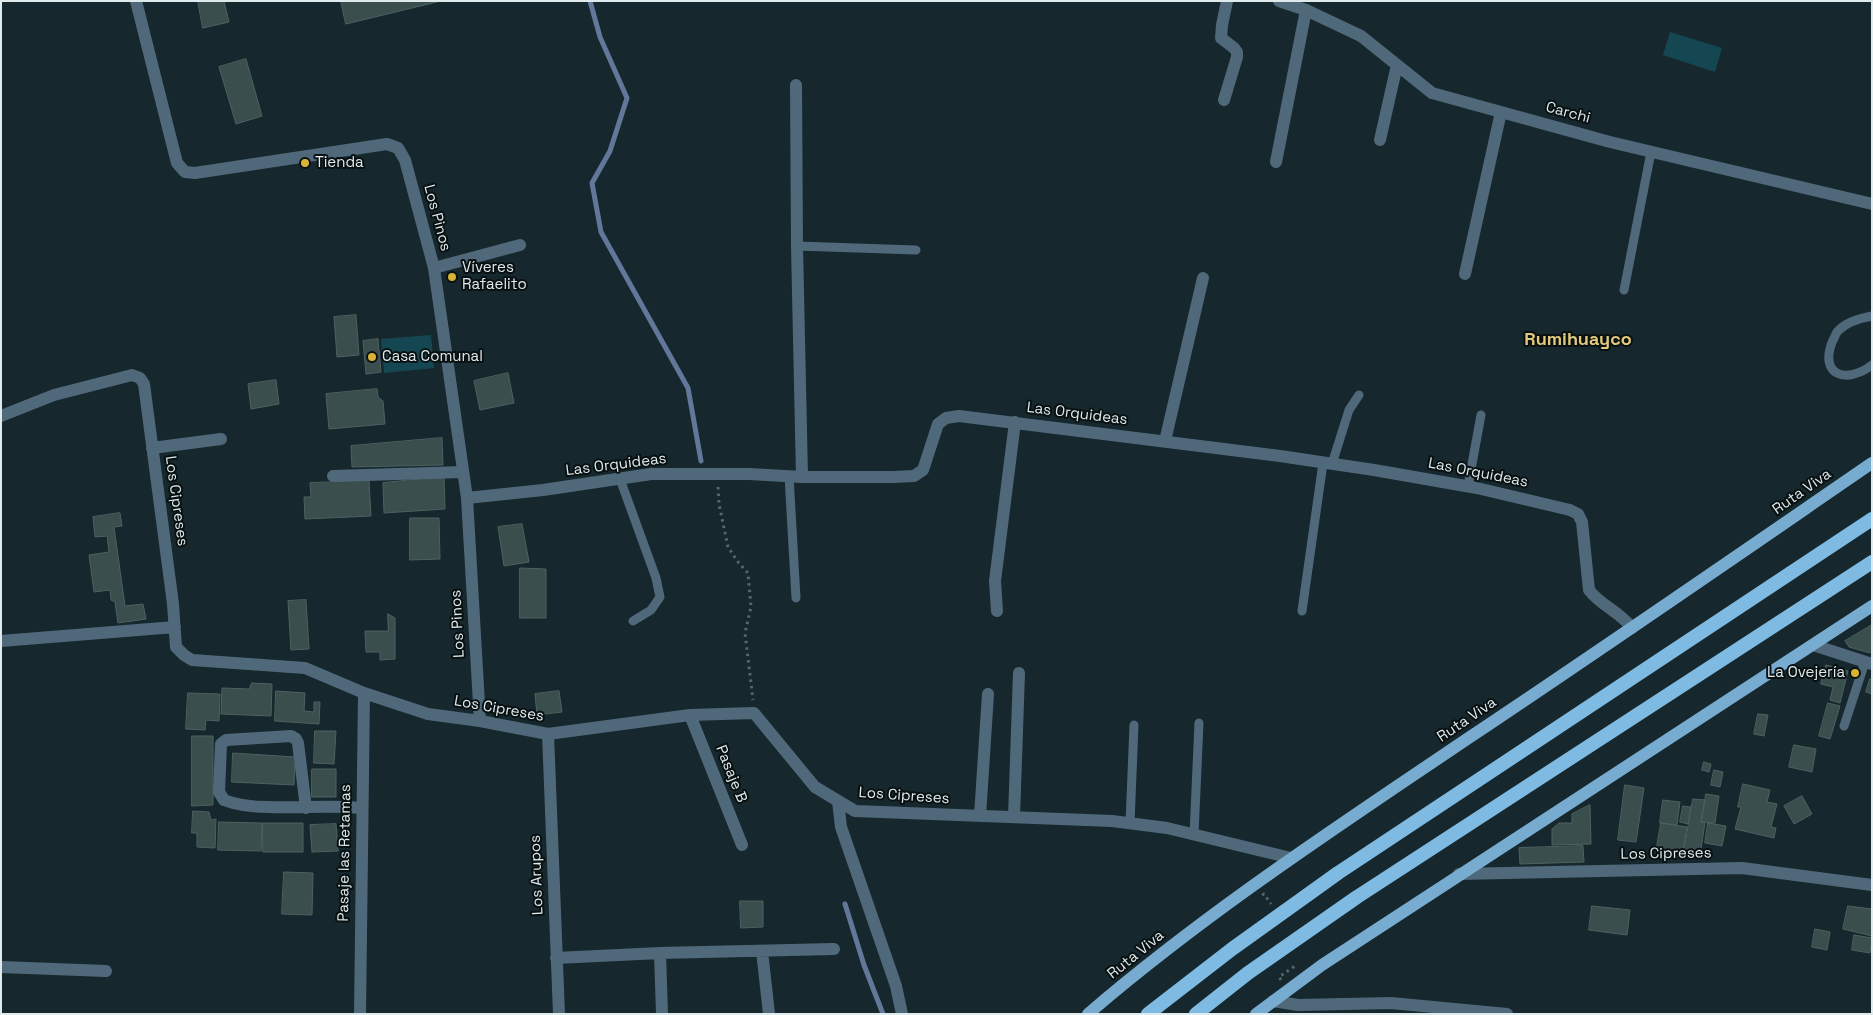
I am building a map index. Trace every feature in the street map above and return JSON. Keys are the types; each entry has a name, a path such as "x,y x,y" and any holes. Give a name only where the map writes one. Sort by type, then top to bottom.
{"highway":[{"path":"1148,1014 1232,949 1338,873 1872,519"},
{"path":"1196,1014 1248,973 1357,898 1872,562"}],"main road":[{"name":"Ruta Viva","path":"1088,1014 1184,937 1291,858 1632,628 1872,463"},
{"path":"1256,1014 1322,964 1872,606"}],"street":[{"name":"Los Pinos","path":"136,1 177,163 185,172 195,173 387,144 398,148 405,160 434,268 467,498 480,721"},
{"path":"1224,100 1237,57 1234,48 1225,43 1222,38 1222,25 1227,1"},
{"name":"Carchi","path":"1279,1 1306,10 1361,36 1432,93 1651,152 1872,204"},
{"path":"1276,162 1306,10"},
{"path":"1380,140 1397,65"},
{"path":"796,85 802,477"},
{"path":"1465,274 1500,112"},
{"path":"434,268 520,245"},
{"path":"1164,441 1203,278"},
{"name":"Los Cipreses","path":"1,416 54,395 132,375 140,378 144,384 176,647 192,660 305,668 364,693 428,714 480,721 548,734 690,715 754,713 815,787 855,811 1130,823 1167,828 1291,858"},
{"name":"Las Orquideas","path":"467,498 620,480 651,474 802,477 914,476 923,470 938,424 946,418 959,416 1015,422 1328,463 1468,486 1570,510 1578,514 1582,522 1589,590 1595,598 1626,620 1632,628"},
{"path":"997,611 995,581 1015,422"},
{"path":"152,448 221,439"},
{"path":"333,476 463,472"},
{"path":"1,640 175,627"},
{"path":"1813,645 1868,663"},
{"path":"1014,818 1019,673"},
{"name":"Pasaje las Retamas","path":"360,1014 364,693"},
{"path":"980,816 988,694"},
{"name":"Pasaje B","path":"690,715 742,845"},
{"name":"Los Arupos","path":"548,734 559,1014"},
{"path":"306,808 296,738 291,736 226,740 221,744 219,792 224,800 246,806 306,808 341,806 362,808"},
{"path":"838,801 841,827 896,986 902,1014"},
{"name":"Los Cipreses","path":"1459,874 1742,868 1872,885"},
{"path":"556,958 660,953 834,949"},
{"path":"762,951 769,1014"},
{"path":"660,953 662,1014"},
{"path":"1,967 106,971"},
{"path":"1273,1001 1298,1005 1391,1003 1507,1014"}],"lane":[{"path":"1624,290 1651,152"},
{"path":"797,246 916,250"},
{"path":"1872,316 1854,321 1838,330 1831,345 1828,360 1832,370 1840,375 1852,375 1872,365"},
{"path":"1302,611 1328,463 1349,410 1359,395"},
{"path":"1468,486 1482,415"},
{"path":"789,476 796,598"},
{"path":"620,480 656,578 660,597 651,610 633,621"},
{"path":"1844,726 1868,663"},
{"path":"1194,834 1199,723"},
{"path":"1130,823 1134,726"}],"path":[{"path":"718,474 719,504 728,547 738,562 748,572 751,607 745,633 754,713"}],"shaded area":[{"path":"1670,32 1722,48 1715,72 1663,55"},
{"path":"431,335 434,368 384,373 381,339"}],"building":[{"path":"198,1 224,1 229,22 203,28"},
{"path":"341,1 441,1 346,24"},
{"path":"246,59 262,116 236,124 219,67"},
{"path":"356,315 359,355 337,357 334,317"},
{"name":"Casa Comunal","path":"378,339 381,372 366,374 363,341"},
{"path":"508,373 514,403 480,410 474,381"},
{"path":"276,380 279,404 251,409 248,384"},
{"path":"377,389 378,397 383,401 385,424 329,429 326,394"},
{"path":"442,438 443,465 352,467 351,446"},
{"path":"444,477 445,509 384,513 383,483"},
{"path":"369,481 371,516 305,519 304,497 311,497 310,483"},
{"path":"120,513 122,526 114,527 125,606 143,604 146,619 118,623 115,602 111,600 110,590 94,592 89,555 109,552 107,536 95,537 93,517"},
{"path":"410,518 439,518 440,559 410,560"},
{"path":"522,524 529,562 504,566 498,527"},
{"path":"520,568 546,569 546,618 520,618"},
{"path":"306,600 309,649 291,650 288,601"},
{"path":"388,614 395,618 395,659 380,660 380,652 366,652 365,631 388,631"},
{"path":"1872,625 1872,650 1870,653 1849,647 1845,641"},
{"path":"1826,665 1848,671 1840,703 1830,700 1833,687 1821,684"},
{"path":"1870,679 1872,679 1872,694 1866,692"},
{"path":"252,683 272,684 271,716 221,714 222,688 249,689"},
{"path":"276,691 305,693 304,711 314,712 314,702 320,702 319,724 275,721"},
{"path":"559,691 562,712 537,715 535,694"},
{"path":"188,693 220,694 219,721 206,720 205,730 186,729"},
{"path":"1828,703 1840,706 1830,739 1819,736"},
{"path":"1758,714 1768,715 1764,736 1754,734"},
{"path":"315,731 336,731 334,764 314,763"},
{"path":"192,736 213,736 213,805 192,806"},
{"path":"1794,745 1816,749 1812,772 1789,767"},
{"path":"233,753 295,757 294,785 232,782"},
{"path":"1704,762 1711,764 1709,772 1702,770"},
{"path":"312,769 336,769 336,797 312,797"},
{"path":"1714,770 1723,772 1720,787 1711,785"},
{"path":"1743,784 1770,790 1767,802 1777,804 1771,827 1776,828 1774,838 1735,829 1741,807 1738,807"},
{"path":"1625,785 1644,788 1636,842 1618,840"},
{"path":"1706,794 1719,796 1715,823 1702,822"},
{"path":"1802,796 1812,814 1794,824 1784,806"},
{"path":"1693,799 1705,800 1701,822 1705,823 1700,855 1684,853"},
{"path":"1663,800 1680,802 1677,825 1660,823"},
{"path":"1590,805 1591,844 1552,845 1552,829 1559,823 1572,823 1572,814"},
{"path":"1683,806 1691,807 1688,824 1680,822"},
{"path":"193,811 209,812 211,820 216,819 215,848 197,847 197,833 192,833"},
{"path":"219,822 262,823 261,851 218,850"},
{"path":"263,823 303,823 303,852 263,852"},
{"path":"1661,823 1687,827 1682,857 1656,853"},
{"path":"1708,823 1726,826 1722,846 1705,843"},
{"path":"336,824 338,851 312,852 310,825"},
{"path":"1583,846 1584,862 1520,864 1519,848"},
{"path":"284,872 313,873 312,915 282,914"},
{"path":"740,901 763,901 763,927 741,928"},
{"path":"1592,906 1630,910 1627,935 1589,930"},
{"path":"1848,906 1872,909 1872,936 1843,929"},
{"path":"1815,929 1830,932 1827,950 1812,947"},
{"path":"1854,935 1872,938 1870,953 1852,950"}],"waterway":[{"path":"590,1 600,37 627,98 610,151 592,183 601,232 688,388 701,461"},
{"path":"845,904 864,965 883,1014"}],"place":[{"name":"Tienda","path":"305,163"},
{"name":"Víveres Rafaelito","path":"452,277"},
{"name":"Casa Comunal","path":"372,357"},
{"name":"La Ovejería","path":"1855,673"}],"district":[{"name":"Rumihuayco","path":"1578,340"}]}
